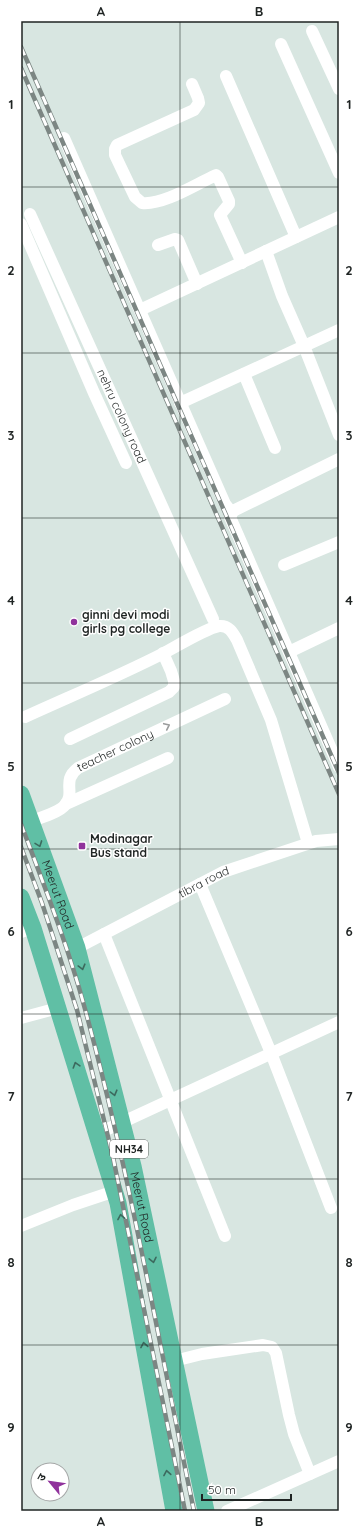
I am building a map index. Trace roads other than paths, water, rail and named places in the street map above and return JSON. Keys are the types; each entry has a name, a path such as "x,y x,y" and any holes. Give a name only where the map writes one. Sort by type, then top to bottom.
{"highway":[{"name":"Meerut Road","path":"21,794 77,948 122,1122 133,1166 206,1511"},
{"name":"Meerut Road","path":"21,897 27,930 58,1008 118,1203 173,1511"}],"street":[{"path":"312,31 339,89"},
{"path":"281,44 339,173"},
{"path":"226,76 296,237"},
{"path":"192,84 199,103 194,110 117,145 115,155 135,197 142,203 154,203 216,175 229,201 229,204 220,215 242,263"},
{"path":"64,138 224,504 232,513"},
{"name":"nehru colony road","path":"30,214 213,619"},
{"path":"140,310 339,217"},
{"path":"21,224 94,394 126,463"},
{"path":"158,245 175,239 178,240 197,284"},
{"path":"266,251 282,296 304,346 339,435"},
{"path":"180,403 339,330"},
{"path":"244,374 276,448"},
{"path":"339,460 232,513 230,517 339,767"},
{"path":"284,565 339,542"},
{"path":"25,717 163,653 210,629 220,626 227,627 232,631 271,720 308,843"},
{"path":"289,652 339,628"},
{"path":"70,739 169,692 174,687 174,680 163,653"},
{"name":"teacher colony","path":"66,804 69,799 69,779 71,773 78,768 225,699"},
{"path":"31,821 56,811 66,804 168,758"},
{"name":"tibra road","path":"77,948 223,872 316,840 339,839"},
{"path":"200,884 271,1053 331,1208"},
{"path":"104,934 225,1236"},
{"path":"21,1018 58,1008"},
{"path":"97,1134 339,1022"},
{"path":"21,1226 73,1205 115,1191"},
{"path":"174,1361 202,1354 263,1345 272,1348 278,1361 280,1377 294,1434 310,1474"},
{"path":"227,1511 339,1461"}],"railway":[{"path":"21,47 339,773"},
{"path":"21,68 339,794"},
{"path":"21,824 71,962 101,1071 130,1196 194,1511"},
{"path":"21,847 42,903 77,1010 113,1157 185,1511"}],"place":[{"name":"ginni devi modi girls pg college","path":"74,622"},
{"name":"Modinagar Bus stand","path":"82,846"}]}
